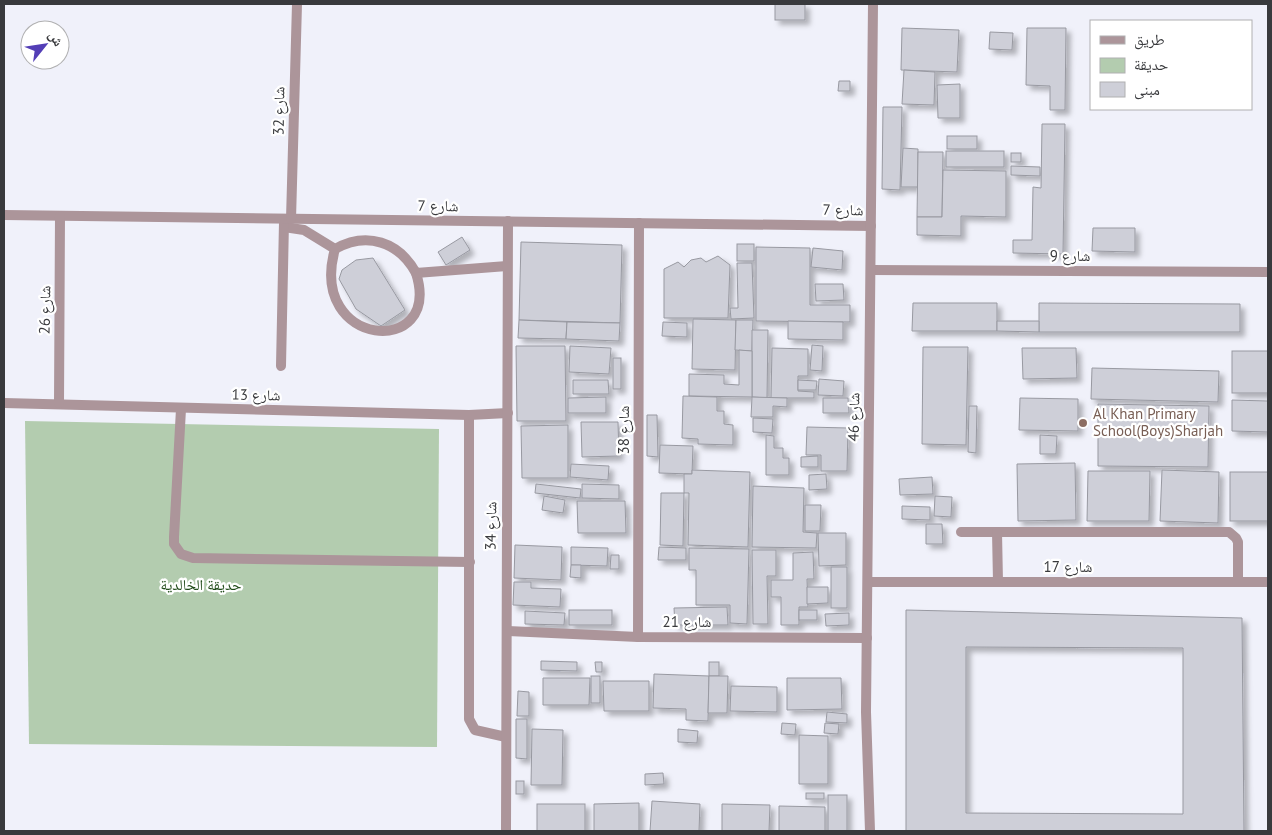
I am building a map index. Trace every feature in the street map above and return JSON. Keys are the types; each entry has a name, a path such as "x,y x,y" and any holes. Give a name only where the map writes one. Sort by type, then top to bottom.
{"street":[{"name":"شارع 32","path":"281,366 297,4"},
{"name":"شارع 46","path":"870,831 867,638 873,4"},
{"name":"شارع 7","path":"4,215 286,221 508,221 871,226"},
{"name":"شارع 26","path":"59,403 60,216"},
{"path":"286,221 335,249"},
{"name":"شارع 34","path":"506,831 508,221"},
{"name":"شارع 38","path":"638,637 639,223"},
{"path":"355,240 382,242 404,256 416,273 419,283 419,302 410,319 400,327 388,332 375,332 363,328 352,320 334,294 331,264 335,249 355,240"},
{"path":"416,273 508,266"},
{"name":"شارع 9","path":"871,270 1268,272"},
{"name":"شارع 13","path":"4,403 469,415 508,413"},
{"path":"181,409 174,537 174,544 181,554 193,558 470,562"},
{"path":"469,415 470,723 478,732 506,737"},
{"path":"961,532 1229,532 1233,534 1238,542 1238,582"},
{"path":"997,532 998,582"},
{"name":"شارع 17","path":"868,582 1268,582"},
{"name":"شارع 21","path":"507,631 638,637 867,638"}],"green space":[{"name":"حديقة الخالدية","path":"25,421 439,429 437,747 29,744"}],"building":[{"path":"775,4 805,4 805,20 775,20"},
{"path":"902,28 959,30 957,72 901,70"},
{"path":"1027,28 1066,28 1065,110 1050,110 1050,86 1026,85"},
{"path":"990,32 1013,33 1012,50 989,49"},
{"path":"904,70 935,72 934,105 902,104"},
{"path":"839,81 850,81 850,91 838,91"},
{"path":"960,84 960,118 938,118 937,85"},
{"path":"883,107 902,107 900,190 882,189"},
{"path":"1042,124 1065,124 1063,254 1013,253 1013,240 1032,240 1033,187 1041,188"},
{"path":"947,136 977,136 977,149 947,149"},
{"path":"903,148 918,149 918,187 901,187"},
{"path":"946,151 1004,151 1004,167 946,167"},
{"path":"918,152 943,152 942,217 917,217"},
{"path":"1011,153 1021,153 1021,162 1011,162"},
{"path":"1011,166 1040,167 1040,176 1011,175"},
{"path":"943,170 1006,171 1006,217 961,216 961,236 917,235 917,217 942,217"},
{"path":"1093,228 1135,228 1135,252 1092,251"},
{"path":"462,237 470,250 446,265 438,252"},
{"path":"521,242 622,245 620,323 519,320"},
{"path":"737,244 754,244 754,261 737,261"},
{"path":"756,247 810,248 810,305 850,305 850,322 756,321"},
{"path":"813,248 843,251 842,270 811,267"},
{"path":"718,256 730,265 728,318 664,318 664,269 678,262 684,267 691,260 701,258 706,262"},
{"path":"373,258 405,310 381,326 356,309 339,279 342,270 356,260"},
{"path":"737,263 752,263 754,318 731,319 730,308 738,308"},
{"path":"815,284 843,284 844,300 816,301"},
{"path":"913,303 997,303 997,331 912,331"},
{"path":"1039,303 1240,304 1240,332 1039,332"},
{"path":"693,319 736,320 735,370 692,369"},
{"path":"519,320 567,322 566,339 518,338"},
{"path":"736,320 753,320 752,351 735,350"},
{"path":"788,321 843,322 843,340 788,339"},
{"path":"997,321 1039,321 1039,332 997,331"},
{"path":"567,322 620,323 619,341 566,339"},
{"path":"663,322 687,323 687,337 662,336"},
{"path":"752,330 768,330 767,398 752,397"},
{"path":"812,345 823,346 822,371 810,370"},
{"path":"516,346 565,346 566,421 517,421"},
{"path":"570,346 611,348 609,374 569,372"},
{"path":"923,347 968,347 966,445 922,444"},
{"path":"772,348 808,349 808,376 798,376 798,391 814,392 814,398 771,398"},
{"path":"1022,348 1076,348 1077,378 1023,379"},
{"path":"739,350 752,351 752,397 689,396 689,374 724,375 724,384 739,385"},
{"path":"1232,351 1268,351 1268,393 1232,393"},
{"path":"613,358 621,358 621,389 613,389"},
{"path":"1092,368 1219,371 1218,402 1091,399"},
{"path":"819,379 844,381 843,396 818,395"},
{"path":"573,380 608,380 609,394 573,394"},
{"path":"798,380 817,381 816,390 798,390"},
{"path":"683,396 717,397 717,411 724,411 724,424 733,425 733,445 698,444 698,439 682,438"},
{"path":"606,397 606,413 568,413 568,398"},
{"path":"752,397 787,398 787,407 773,406 773,417 751,417"},
{"path":"823,398 848,398 849,413 823,413"},
{"path":"1020,398 1078,399 1078,431 1019,430"},
{"path":"1232,400 1268,401 1268,432 1232,431"},
{"path":"1098,404 1209,406 1208,467 1098,466"},
{"path":"969,406 977,406 976,453 968,452"},
{"path":"647,415 657,415 658,457 647,456"},
{"path":"753,418 773,419 772,433 753,432"},
{"path":"581,422 618,422 619,456 582,457"},
{"path":"568,425 568,478 522,478 521,426"},
{"path":"807,427 848,428 847,471 821,471 821,455 806,455"},
{"path":"766,435 774,436 774,448 783,448 783,458 789,458 789,475 766,475"},
{"path":"1040,435 1057,436 1056,454 1040,454"},
{"path":"660,445 693,446 692,474 659,473"},
{"path":"818,456 818,467 801,467 801,457"},
{"path":"1075,463 1076,520 1018,521 1017,464"},
{"path":"571,464 609,466 608,480 570,477"},
{"path":"692,470 750,472 748,547 688,545 689,493 684,493 684,474 692,474"},
{"path":"1162,470 1219,472 1218,523 1160,521"},
{"path":"1088,471 1150,471 1149,521 1087,521"},
{"path":"1230,472 1268,472 1268,521 1230,521"},
{"path":"826,474 827,489 809,490 809,475"},
{"path":"932,477 933,494 900,495 899,479"},
{"path":"536,484 581,489 580,498 535,493"},
{"path":"582,484 619,485 619,499 582,498"},
{"path":"753,486 804,488 803,532 817,533 816,548 752,547"},
{"path":"661,493 684,493 683,546 660,545"},
{"path":"544,496 565,500 563,513 542,510"},
{"path":"935,496 952,497 951,517 934,516"},
{"path":"577,501 625,501 626,533 578,533"},
{"path":"805,505 821,505 820,531 805,531"},
{"path":"902,506 930,507 930,520 902,519"},
{"path":"926,524 942,524 943,544 926,544"},
{"path":"818,533 846,533 846,565 819,566"},
{"path":"515,545 562,547 561,580 514,578"},
{"path":"571,547 608,548 607,566 571,565"},
{"path":"659,547 686,548 686,560 658,560"},
{"path":"689,548 749,549 747,624 730,623 730,605 696,605 696,570 689,570"},
{"path":"752,550 776,550 776,576 767,576 768,624 753,624"},
{"path":"813,552 814,579 807,579 808,607 799,607 799,625 781,625 781,597 771,597 771,580 793,580 793,553"},
{"path":"611,555 619,555 619,569 610,569"},
{"path":"571,565 581,565 581,578 570,577"},
{"path":"831,567 847,567 847,608 831,608"},
{"path":"514,582 531,582 531,588 561,589 560,607 513,605"},
{"path":"807,587 828,587 828,603 807,604"},
{"path":"727,607 728,625 675,625 674,608"},
{"path":"569,610 612,610 612,625 569,625"},
{"path":"799,610 817,610 817,620 799,620"},
{"path":"906,610 1242,618 1244,831 906,831","holes":["966,647 1183,648 1183,814 966,813"]},
{"path":"525,611 565,613 564,625 525,624"},
{"path":"849,613 849,625 826,626 825,614"},
{"path":"541,661 577,662 577,671 541,670"},
{"path":"595,662 602,662 602,672 596,672"},
{"path":"709,662 719,662 719,676 709,676"},
{"path":"654,674 709,676 708,721 686,720 686,709 653,708"},
{"path":"591,676 600,676 600,703 591,703"},
{"path":"709,676 728,676 727,713 708,713"},
{"path":"543,678 590,678 589,705 543,705"},
{"path":"787,678 841,678 842,709 787,710"},
{"path":"603,681 649,681 649,711 604,711"},
{"path":"731,686 777,687 777,712 730,711"},
{"path":"518,691 529,692 529,716 517,716"},
{"path":"827,712 847,714 847,723 826,722"},
{"path":"516,719 527,719 527,759 516,758"},
{"path":"782,723 796,724 795,735 781,734"},
{"path":"825,723 839,724 838,734 824,733"},
{"path":"532,729 563,730 562,785 531,785"},
{"path":"678,729 698,731 697,743 678,742"},
{"path":"799,735 828,736 828,784 799,784"},
{"path":"663,773 664,784 645,785 645,774"},
{"path":"516,781 524,781 524,794 516,794"},
{"path":"806,793 824,793 824,799 806,799"},
{"path":"828,795 847,795 847,831 828,831"},
{"path":"652,801 700,804 699,831 650,831"},
{"path":"639,803 639,831 594,831 594,804"},
{"path":"537,804 585,804 585,831 537,831"},
{"path":"722,804 770,805 769,831 722,831"},
{"path":"779,806 825,807 825,831 779,831"}],"place":[{"name":"Al Khan Primary School(Boys)Sharjah","path":"1083,423"}]}
